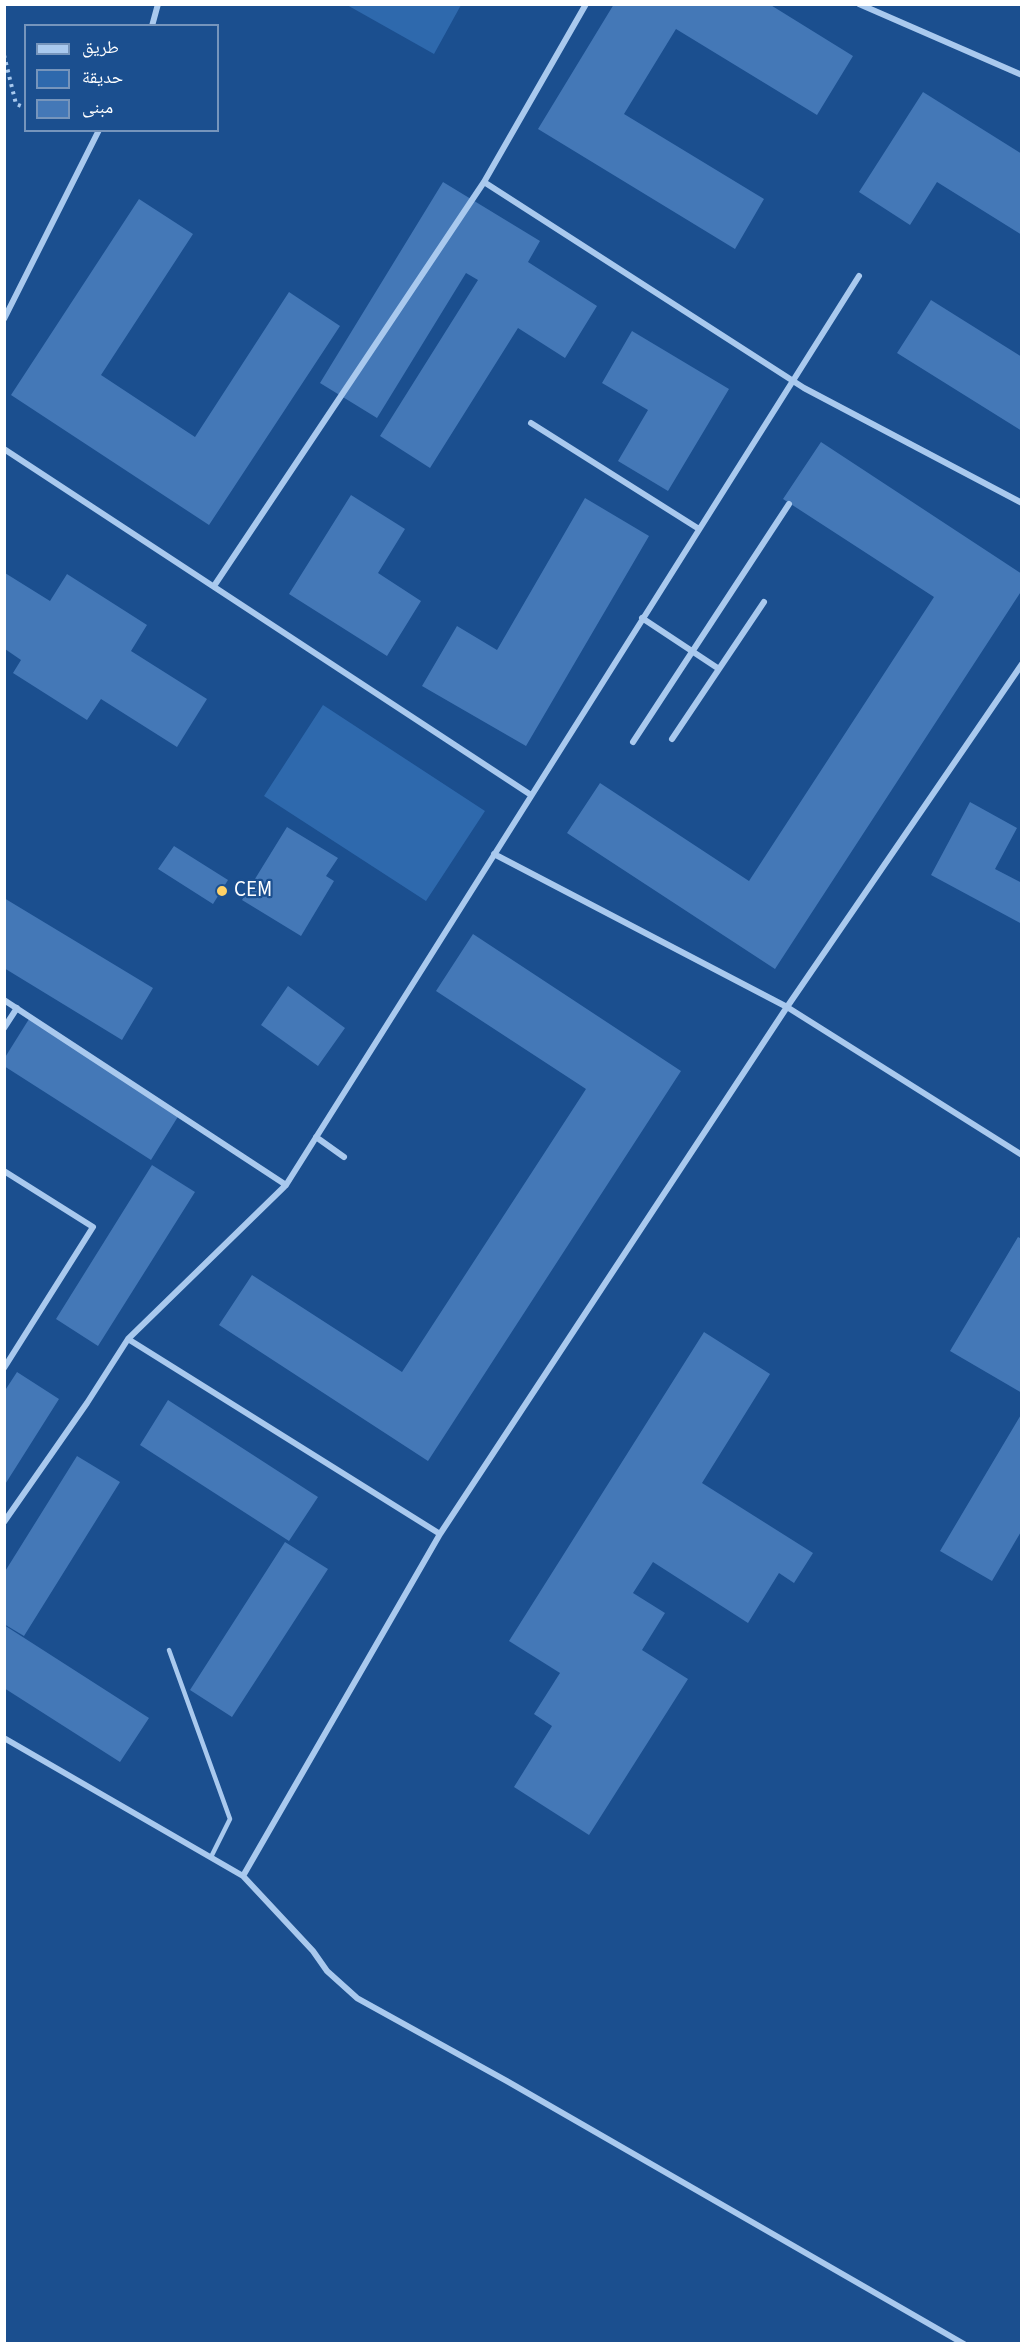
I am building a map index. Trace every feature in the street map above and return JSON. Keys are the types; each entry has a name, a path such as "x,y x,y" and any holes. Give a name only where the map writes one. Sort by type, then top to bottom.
{"street":[{"path":"153,24 158,4"},
{"path":"214,586 484,182 586,4"},
{"path":"859,4 1022,75"},
{"path":"4,319 98,132"},
{"path":"484,182 793,380 1022,503"},
{"path":"4,1522 87,1403 128,1339 286,1185 860,276"},
{"path":"531,423 699,529"},
{"path":"4,449 531,795"},
{"path":"633,742 789,504"},
{"path":"672,739 764,602"},
{"path":"642,618 719,669"},
{"path":"243,1876 440,1534 787,1007 1022,664"},
{"path":"494,854 787,1007 1022,1155"},
{"path":"4,1000 286,1185"},
{"path":"4,1028 17,1008"},
{"path":"316,1137 344,1156"},
{"path":"4,1171 93,1227 4,1368"},
{"path":"128,1339 440,1534"},
{"path":"4,1738 243,1876 313,1951 327,1971 357,1998 507,2081 964,2343"}],"lane":[{"path":"169,1650 230,1819 211,1857"}],"path":[{"path":"4,55 16,104 24,107"}],"green space":[{"path":"347,5 461,5 434,54"},
{"path":"323,705 485,811 426,901 264,796"}],"building":[{"path":"614,4 769,4 853,56 817,115 676,29 624,114 764,199 735,249 538,129"},
{"path":"923,92 1022,154 1022,235 937,182 910,225 859,192"},
{"path":"443,182 540,241 528,262 597,306 565,358 518,328 430,468 380,436 478,280 466,273 377,418 320,383"},
{"path":"139,199 193,234 101,375 195,437 289,292 340,326 209,525 11,395"},
{"path":"931,300 1022,357 1022,431 897,353"},
{"path":"632,331 729,389 668,491 618,461 648,410 602,383"},
{"path":"821,442 1022,574 1022,590 775,969 567,833 600,783 749,881 934,597 783,499"},
{"path":"351,495 405,529 378,573 421,601 387,656 289,594"},
{"path":"585,498 649,536 526,746 422,686 457,626 497,650"},
{"path":"5,573 50,601 67,574 147,625 131,651 207,699 177,747 101,699 87,720 13,673 21,660 5,649"},
{"path":"970,802 1017,828 995,869 1022,883 1022,924 931,875"},
{"path":"287,827 338,858 326,876 334,881 301,936 242,900"},
{"path":"174,846 228,880 213,904 158,869"},
{"path":"4,898 153,988 122,1040 4,968"},
{"path":"473,934 681,1071 428,1461 219,1325 252,1275 402,1372 586,1089 436,991"},
{"path":"288,986 345,1028 318,1066 261,1025"},
{"path":"29,1019 179,1115 151,1160 4,1066 4,1059"},
{"path":"152,1165 195,1192 98,1346 56,1319"},
{"path":"1018,1237 1022,1239 1022,1393 950,1351"},
{"path":"704,1332 770,1374 702,1483 813,1553 794,1583 779,1573 748,1623 653,1562 633,1593 665,1613 642,1650 688,1679 589,1835 514,1787 552,1726 534,1714 560,1673 509,1641"},
{"path":"17,1372 59,1399 4,1486 4,1392"},
{"path":"168,1400 318,1497 289,1541 140,1445"},
{"path":"1022,1413 1022,1530 992,1581 940,1551"},
{"path":"77,1456 120,1482 24,1636 4,1624 4,1573"},
{"path":"285,1542 328,1569 232,1717 190,1690"},
{"path":"4,1625 149,1718 120,1762 4,1688"}],"place":[{"name":"CEM","path":"222,891"}]}
